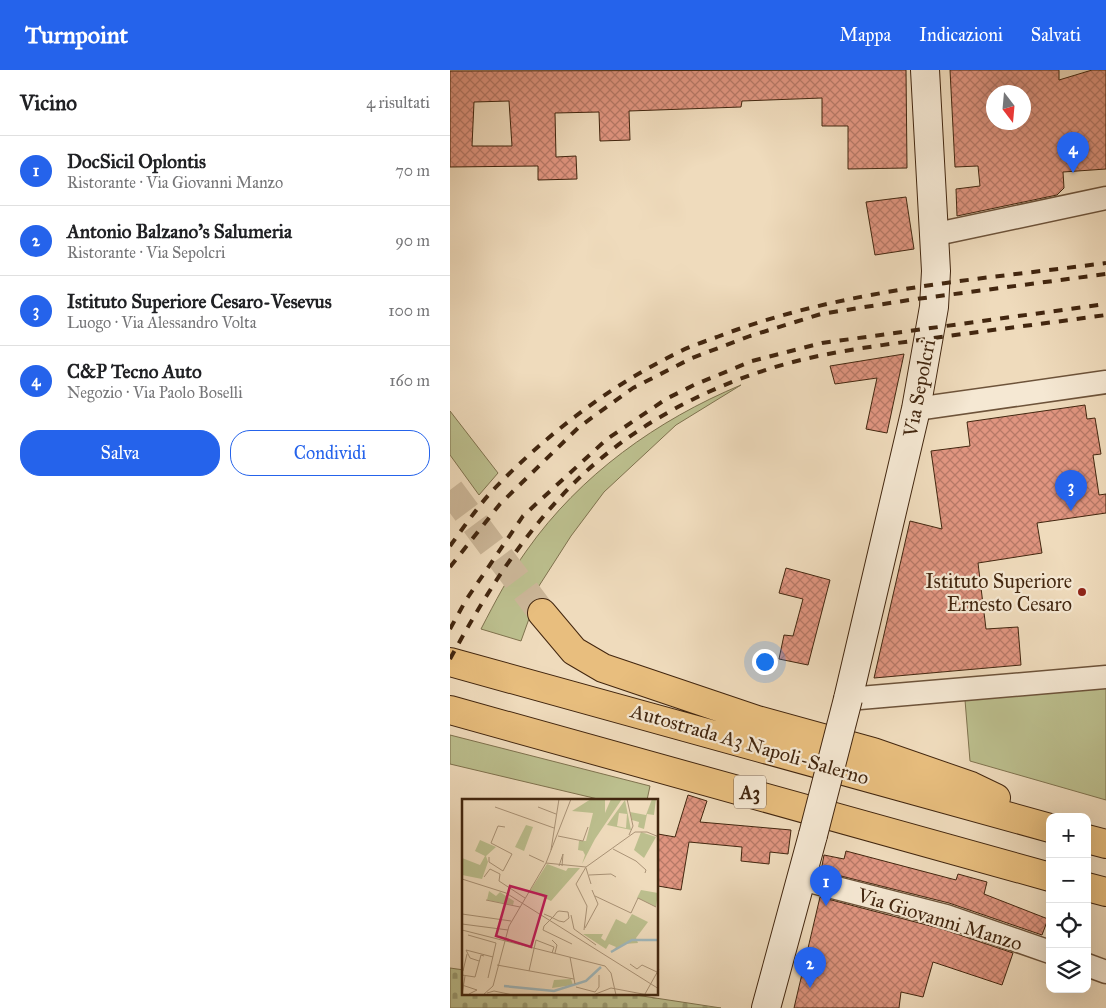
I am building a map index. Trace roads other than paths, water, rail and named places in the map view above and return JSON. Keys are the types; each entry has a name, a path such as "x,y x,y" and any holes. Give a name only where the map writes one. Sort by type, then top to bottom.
{"highway":[{"path":"542,613 574,651 603,668 757,720 873,752 970,786 1046,821"},
{"name":"Autostrada A3 Napoli-Salerno","path":"450,662 604,703 1046,827"},
{"name":"A3","path":"450,710 1046,876"},
{"path":"1091,840 1106,844"},
{"path":"1091,888 1106,892"}],"street":[{"name":"Via Sepolcri","path":"766,1008 802,879 848,699 916,408 934,307 936,271 932,235 925,70"},
{"path":"932,235 1106,198"},
{"path":"916,408 1106,382"},
{"path":"848,699 1106,677"},
{"name":"Via Giovanni Manzo","path":"802,879 946,916 1046,951"},
{"path":"1091,966 1106,972"}],"tunnel":[{"path":"450,490 542,613"}],"railway":[{"path":"450,546 494,489 556,431 626,381 685,349 764,321 860,297 958,281 1106,263"},
{"path":"450,567 500,504 579,427 633,388 692,358 750,336 821,314 909,300 1106,274"},
{"path":"450,629 466,600 523,516 607,439 666,399 694,385 752,361 822,343 1106,304"},
{"path":"450,659 506,566 555,503 598,461 624,440 681,405 742,378 821,355 1106,315"}],"place":[{"name":"C&P Tecno Auto","path":"1073,173"},
{"name":"Istituto Superiore Cesaro-Vesevus","path":"1071,511"},
{"name":"Istituto Superiore Ernesto Cesaro","path":"1082,592"},
{"name":"DocSicil Oplontis","path":"826,906"},
{"name":"Antonio Balzano's Salumeria","path":"810,988"}]}
